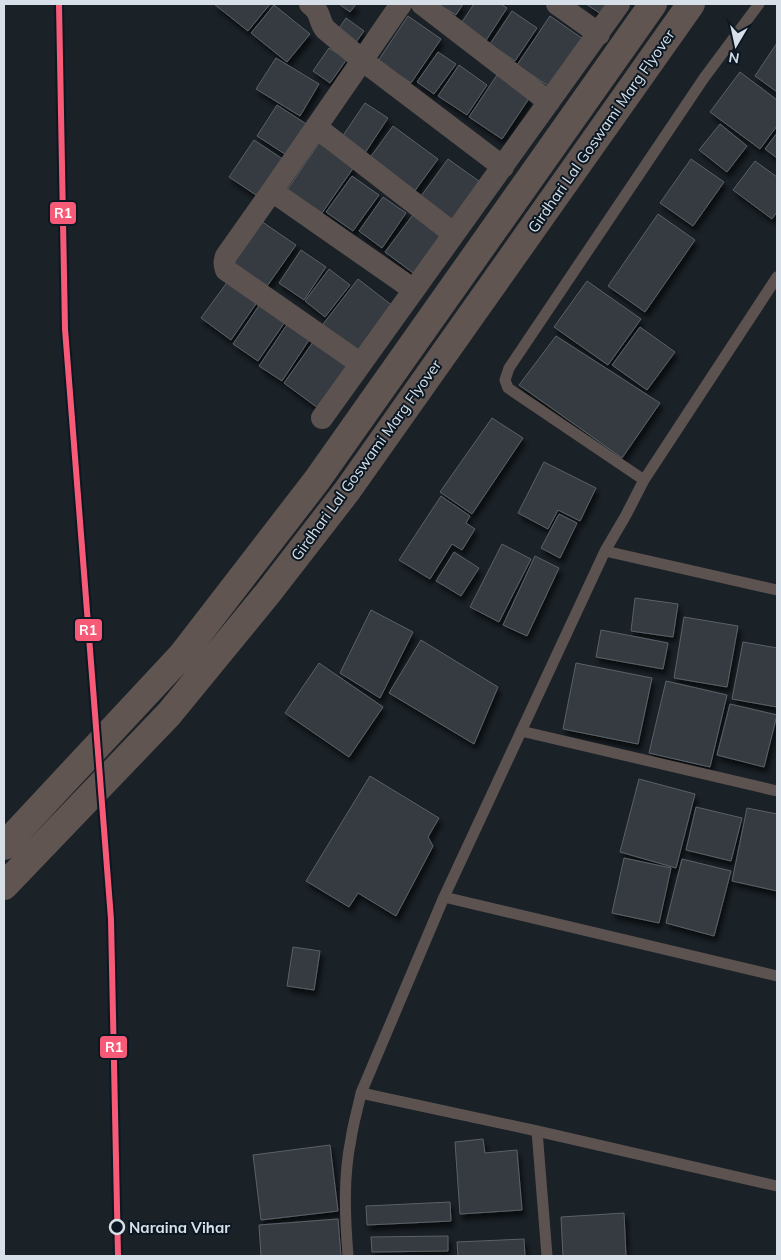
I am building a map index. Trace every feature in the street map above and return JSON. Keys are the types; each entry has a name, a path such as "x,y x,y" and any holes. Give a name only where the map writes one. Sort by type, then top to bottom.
{"main road":[{"name":"Girdhari Lal Goswami Marg Flyover","path":"4,846 182,655 318,480 653,4"},
{"name":"Girdhari Lal Goswami Marg Flyover","path":"4,886 169,714 268,593 346,491 691,4"}],"street":[{"path":"310,4 319,14 322,27 362,60 503,167"},
{"path":"361,364 226,270 224,261 401,4"},
{"path":"422,4 549,102"},
{"path":"557,4 598,34"},
{"path":"322,418 620,4"},
{"path":"316,127 454,234"},
{"path":"272,191 414,290"}],"lane":[{"path":"644,480 508,388 505,380 509,368 704,78 759,4"},
{"path":"348,1256 345,1224 346,1181 350,1140 361,1093 444,897 605,551 644,480 777,277"},
{"path":"605,551 777,590"},
{"path":"520,731 777,791"},
{"path":"444,897 777,976"},
{"path":"361,1093 777,1186"},
{"path":"537,1131 547,1256"}],"building":[{"path":"214,4 270,4 248,31"},
{"path":"339,4 356,4 350,12"},
{"path":"438,4 463,4 456,15"},
{"path":"474,4 501,4 507,8 485,42 460,25"},
{"path":"586,4 613,4 604,16"},
{"path":"274,5 310,34 287,62 251,33"},
{"path":"512,11 537,28 515,61 490,44"},
{"path":"408,16 441,39 411,83 378,61"},
{"path":"550,16 583,39 550,87 517,65"},
{"path":"346,18 364,31 352,48 334,36"},
{"path":"777,43 777,92 755,76"},
{"path":"329,48 347,59 330,83 313,71"},
{"path":"438,52 456,64 434,94 417,82"},
{"path":"276,58 319,84 300,116 256,89"},
{"path":"459,65 487,85 467,115 438,96"},
{"path":"740,72 777,100 777,126 760,149 710,112"},
{"path":"497,75 530,97 502,139 469,117"},
{"path":"365,103 388,118 363,156 340,140"},
{"path":"277,105 311,127 291,158 257,136"},
{"path":"720,124 747,146 727,172 699,150"},
{"path":"393,126 438,159 414,192 369,159"},
{"path":"777,133 777,158 765,149"},
{"path":"254,140 287,162 262,199 229,177"},
{"path":"319,143 354,167 322,213 287,190"},
{"path":"448,159 483,184 452,228 416,203"},
{"path":"691,159 724,182 693,226 660,203"},
{"path":"755,161 777,177 777,212 772,219 733,190"},
{"path":"352,176 379,195 353,231 326,212"},
{"path":"383,197 406,213 382,248 359,231"},
{"path":"415,212 446,235 416,275 385,252"},
{"path":"658,214 695,240 645,312 608,286"},
{"path":"261,221 296,245 265,289 231,265"},
{"path":"301,250 326,267 304,300 279,283"},
{"path":"329,269 350,285 325,317 305,301"},
{"path":"231,277 260,298 231,340 201,318"},
{"path":"358,279 398,310 360,359 320,328"},
{"path":"587,281 641,319 608,365 554,327"},
{"path":"262,301 287,319 258,361 233,344"},
{"path":"288,323 311,337 282,381 259,366"},
{"path":"640,327 675,352 647,390 612,365"},
{"path":"556,336 660,403 622,458 519,385"},
{"path":"316,338 354,366 322,411 284,383"},
{"path":"492,418 523,438 472,514 440,492"},
{"path":"544,462 596,488 580,521 558,510 548,529 518,513"},
{"path":"441,496 470,516 466,523 475,529 462,550 452,544 430,579 399,560"},
{"path":"559,514 577,523 560,558 541,548"},
{"path":"502,544 531,559 499,622 470,607"},
{"path":"454,552 479,568 461,596 436,581"},
{"path":"535,556 559,568 527,636 503,625"},
{"path":"635,598 678,604 673,637 631,631"},
{"path":"371,610 413,632 380,698 340,673"},
{"path":"684,617 738,626 727,687 674,678"},
{"path":"601,630 668,643 663,669 596,657"},
{"path":"421,640 498,687 474,744 389,693"},
{"path":"743,642 777,648 777,707 732,699"},
{"path":"319,663 383,707 349,757 285,713"},
{"path":"576,663 652,678 638,744 563,729"},
{"path":"666,681 727,695 710,767 649,753"},
{"path":"730,704 777,715 764,767 717,755"},
{"path":"370,776 439,818 428,837 433,846 396,916 358,893 349,907 306,881"},
{"path":"639,779 695,794 676,868 620,852"},
{"path":"696,807 742,818 731,861 686,850"},
{"path":"747,808 777,814 777,891 732,881"},
{"path":"624,858 671,868 659,923 612,913"},
{"path":"682,859 731,871 714,936 666,923"},
{"path":"293,947 320,951 314,990 287,986"},
{"path":"483,1139 485,1153 517,1150 522,1210 460,1214 455,1142"},
{"path":"330,1145 338,1211 261,1220 253,1155"},
{"path":"450,1202 451,1221 367,1225 366,1206"},
{"path":"624,1213 626,1256 563,1256 561,1217"},
{"path":"338,1219 341,1256 261,1256 259,1225"},
{"path":"448,1236 448,1251 372,1252 371,1237"},
{"path":"524,1239 525,1256 458,1256 457,1242"}],"transit line":[{"name":"R1","path":"59,4 65,329 111,919 118,1256"}],"place":[{"name":"Naraina Vihar","path":"117,1227"}]}
